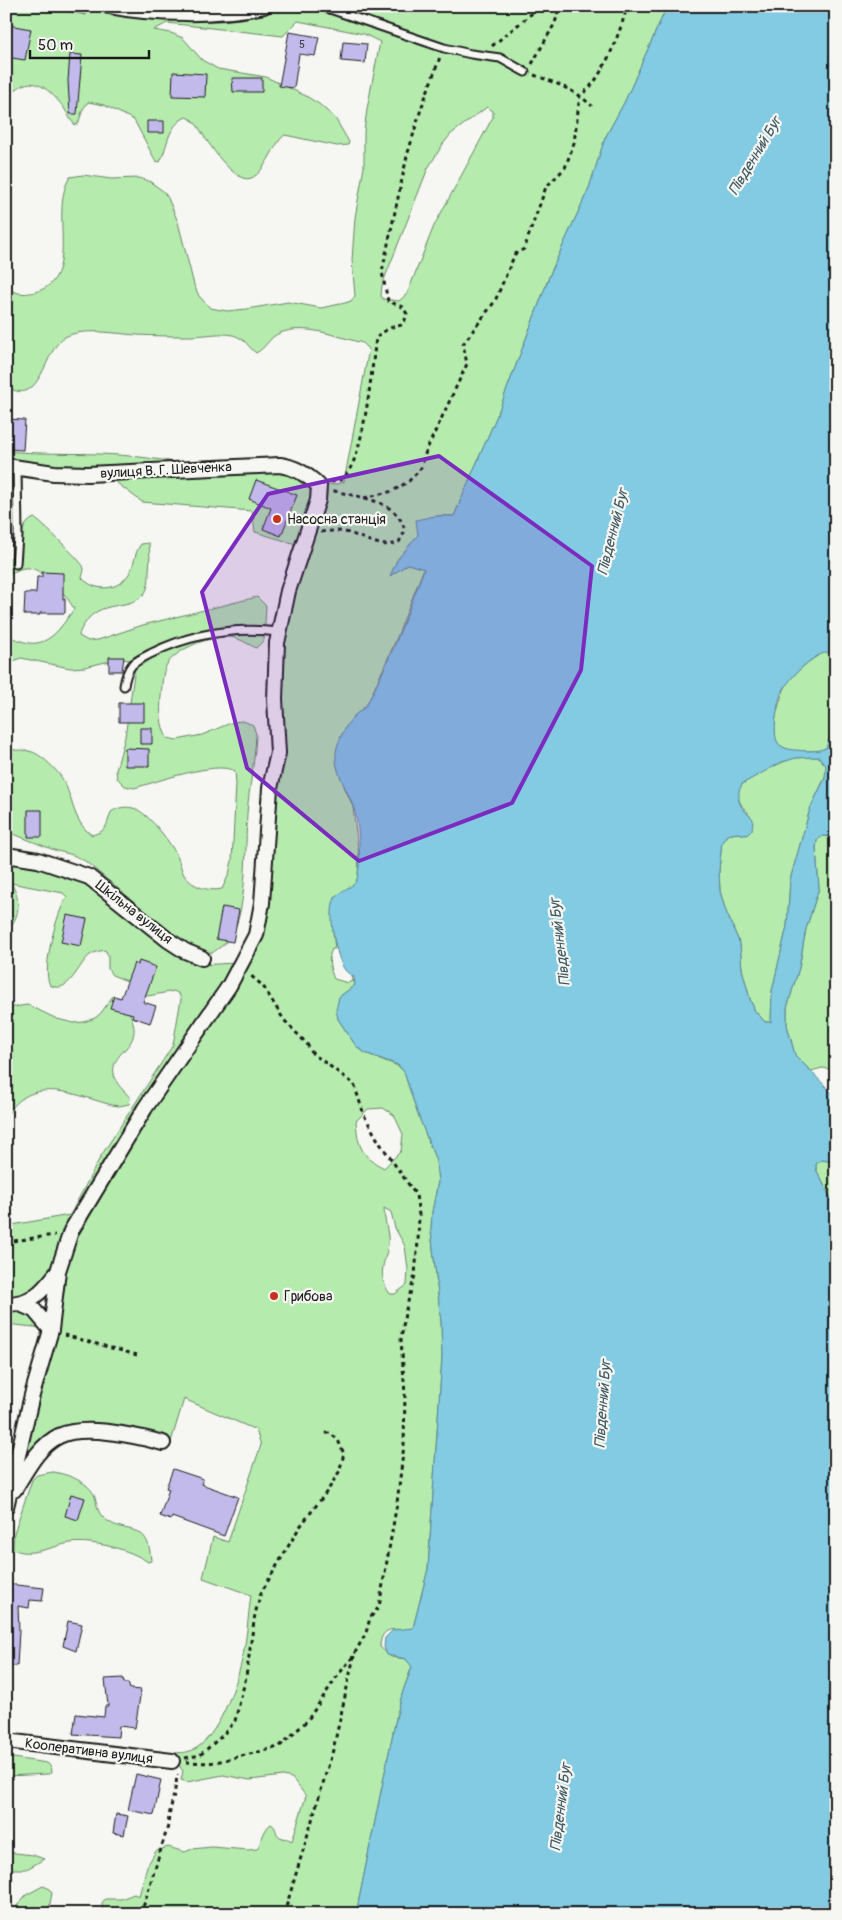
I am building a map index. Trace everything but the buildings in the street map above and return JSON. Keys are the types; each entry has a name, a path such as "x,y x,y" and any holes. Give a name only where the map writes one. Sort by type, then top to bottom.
{"street":[{"path":"109,6 141,12 190,13 258,8"},
{"path":"231,6 258,8"},
{"name":"вулиця В. Г. Шевченка","path":"12,467 54,473 88,474 280,465 292,467 311,478 319,486"},
{"path":"7,1503 32,1395 51,1330 58,1270 71,1231 145,1108 229,986 256,935 262,903 270,788 278,754 275,670 279,632 288,591 318,500 319,486"},
{"name":"Шкільна вулиця","path":"6,855 38,860 89,877 168,940 185,951 202,958"},
{"path":"13,1304 34,1297 46,1287 58,1270"},
{"path":"13,1304 34,1310 51,1330"},
{"path":"7,1503 34,1458 59,1436 98,1431 163,1443"},
{"name":"Кооперативна вулиця","path":"6,1742 176,1763"}],"lane":[{"path":"321,6 444,48 500,58 525,72"},
{"path":"12,467 18,536 16,564"},
{"path":"124,686 125,678 132,665 171,643 240,630 279,632"}],"path":[{"path":"483,55 542,6"},
{"path":"525,72 529,70 542,48 555,23 560,6"},
{"path":"580,94 598,76 619,31 626,6"},
{"path":"319,486 342,479 350,469 360,447 376,338 391,328 404,324 407,314 403,306 388,301 382,272 407,156 421,109 444,48"},
{"path":"525,72 555,82 580,94 592,106"},
{"path":"364,498 393,491 409,481 421,468 426,451 467,364 463,344 494,301 515,254 524,249 546,187 565,168 574,144 580,94"},
{"path":"307,536 319,532 339,531 348,532 378,543 393,544 399,542 405,531 403,522 395,513 378,501 319,486"},
{"path":"176,1763 189,1761 209,1763 279,1747 307,1721 338,1675 352,1658 366,1633 370,1618 378,1606 398,1503 404,1445 405,1411 401,1340 405,1313 415,1275 418,1232 416,1195 379,1142 364,1116 354,1084 312,1053 307,1044 284,1020 263,986 245,973 241,963"},
{"path":"6,1242 71,1231"},
{"path":"51,1330 97,1345 137,1355"},
{"path":"176,1763 200,1755 222,1736 235,1721 246,1677 255,1614 261,1593 299,1528 328,1490 338,1472 344,1454 338,1440 330,1433 325,1433"},
{"path":"284,1914 333,1750 355,1651"},
{"path":"141,1914 168,1826 169,1812 175,1796 176,1763"}],"highlighted area":[{"path":"439,456 592,566 581,670 512,803 359,861 247,768 202,592 268,494"}],"green space":[{"path":"6,6 37,6 86,15 56,6 93,6 106,9 126,6 376,6 390,11 394,6 667,6 625,101 605,138 589,188 551,272 498,413 454,516 435,516 397,560 391,575 408,564 424,568 395,642 367,705 352,718 344,786 353,807 359,857 358,875 353,887 335,897 333,932 335,949 332,949 330,953 331,972 334,979 348,983 352,981 352,976 355,985 339,997 338,1019 356,1046 365,1053 398,1066 404,1072 436,1161 438,1182 432,1212 431,1230 441,1322 442,1357 428,1569 413,1628 387,1631 381,1639 380,1647 391,1657 406,1659 412,1666 396,1718 356,1914 102,1914 102,1903 105,1899 121,1899 134,1894 139,1896 147,1866 156,1851 168,1847 185,1852 192,1849 212,1847 257,1849 271,1824 280,1837 292,1841 306,1796 292,1778 283,1776 250,1780 223,1775 187,1782 181,1780 183,1771 170,1753 193,1750 210,1735 225,1710 242,1660 251,1595 203,1578 213,1537 228,1542 261,1445 256,1430 184,1399 170,1445 163,1441 79,1428 6,1479 65,1266 96,1194 259,933 280,642 324,483 333,485 344,482 369,349 363,343 322,332 300,329 276,335 256,353 244,341 228,334 164,336 81,332 65,337 58,343 36,382 30,389 21,392 11,389 6,379 6,287 20,293 35,292 49,285 58,273 61,259 64,191 70,177 83,175 111,179 139,178 149,181 163,191 178,222 194,285 199,296 210,308 227,311 288,302 321,308 351,301 355,296 352,260 355,218 364,167 364,132 380,42 364,34 298,21 283,36 167,23 154,30 171,33 183,38 202,60 218,69 266,77 306,96 335,118 349,142 348,145 337,146 285,135 275,146 260,171 254,177 247,179 239,176 226,165 196,124 186,117 172,131 160,162 156,161 134,120 104,105 88,102 83,109 78,124 75,125 57,99 50,92 35,84 28,83 20,86 6,103","holes":["487,107 493,111 493,117 434,226 407,294 399,301 383,299 381,296 382,285 428,168 451,134","383,1108 394,1115 403,1134 401,1151 384,1168 366,1155 358,1138 356,1121 368,1109","384,1208 391,1212 395,1228 405,1246 408,1269 407,1285 395,1294 390,1294 385,1286 382,1271 388,1244"]},
{"path":"6,451 124,455 198,466 66,471 6,462"},
{"path":"282,468 311,485 315,494 299,545 255,532 252,511 142,502 109,477"},
{"path":"34,518 52,533 81,563 84,569 82,578 88,583 102,588 109,588 122,582 131,570 137,550 141,544 149,543 149,580 146,592 139,599 132,602 102,609 94,613 82,627 79,636 88,641 98,640 143,625 257,597 266,606 264,640 256,648 243,641 227,637 197,643 171,659 166,666 163,677 161,713 163,728 167,738 177,740 202,735 233,722 243,721 253,725 256,734 247,814 245,876 241,908 232,935 212,953 201,952 168,930 85,861 6,831 6,747 33,752 53,767 64,781 80,822 92,835 103,830 111,812 121,808 133,808 139,810 158,828 174,850 184,875 191,883 206,889 222,889 229,874 232,861 235,771 226,768 201,770 134,788 125,786 117,778 116,770 125,737 135,668 132,660 118,659 85,667 70,668 21,658 6,664 6,636 29,643 44,641 56,633 74,609 60,589 38,571 24,568 6,576 6,561 16,550 24,527"},
{"path":"825,651 836,653 836,708 828,745 824,749 816,751 795,751 784,748 778,743 776,737 775,721 786,686 797,672"},
{"path":"819,757 827,766 825,777 810,809 790,880 787,926 772,991 771,1022 765,1022 755,1011 750,999 742,969 740,944 725,909 720,891 719,870 722,842 727,835 737,833 747,835 748,812 740,803 738,796 742,785 759,773 790,759"},
{"path":"823,836 836,840 836,1070 822,1068 811,1071 795,1055 787,1025 787,1008 799,968 806,929 819,888 816,849 817,840"},
{"path":"6,861 43,869 89,885 177,952 199,965 235,963 53,1269 38,1290 6,1299 6,1226 70,1215 101,1156 173,1045 181,999 179,994 174,991 148,996 127,981 112,975 108,969 108,955 105,950 90,955 68,983 57,987 50,985 47,967 51,941 67,897 63,893 11,883 17,895 18,908 15,920 6,931"},
{"path":"113,996 121,998 131,1015 134,1028 133,1037 129,1045 114,1065 115,1078 130,1098 129,1104 112,1105 68,1093 41,1091 28,1095 16,1103 6,1117 6,1019 13,1007 28,1005 57,1019 74,1023 84,1022 95,1018 101,1013"},
{"path":"821,1160 836,1162 836,1209 816,1169 816,1164"},
{"path":"23,1308 43,1328 6,1324 6,1309"},
{"path":"53,1472 71,1477 88,1487 95,1497 101,1515 109,1522 140,1533 145,1538 149,1547 151,1561 148,1562 131,1553 110,1546 79,1542 34,1552 13,1549 14,1533 32,1480 37,1475"},
{"path":"6,1757 47,1763 51,1766 52,1772 48,1774 6,1776"},
{"path":"6,1852 33,1855 44,1859 27,1869 6,1869"},
{"path":"43,1886 52,1893 48,1914 6,1914 15,1908 26,1895"}],"water":[{"name":"Південний Буг","path":"667,6 836,6 836,653 821,654 804,665 790,680 779,699 775,733 778,743 791,750 815,751 826,748 836,708 836,840 823,836 817,840 819,888 806,929 799,968 787,1008 787,1025 795,1055 836,1097 836,1162 821,1160 816,1164 816,1169 836,1209 836,1914 356,1914 396,1718 412,1667 406,1659 387,1655 384,1647 385,1638 393,1630 413,1628 428,1569 442,1357 441,1322 431,1230 432,1212 438,1182 436,1161 404,1072 398,1065 365,1053 356,1046 338,1019 336,1010 339,997 355,985 354,977 346,971 338,956 333,934 333,903 341,892 352,886 356,880 359,866 359,851 358,827 355,813 337,768 336,752 346,727 352,718 367,704 384,670 424,569 408,564 390,576 397,560 418,535 416,520 435,516 454,516 498,413 551,272 589,188 605,138 625,101","holes":["819,757 826,766 825,778 810,809 790,880 787,926 772,991 771,1022 765,1022 755,1011 750,999 742,969 740,944 725,909 720,891 719,870 722,842 727,835 737,833 747,835 752,830 753,819 742,808 739,801 739,791 742,784 782,762 796,758"]}],"place":[{"name":"Насосна станція","path":"277,519"},
{"name":"Грибова","path":"274,1296"}]}
